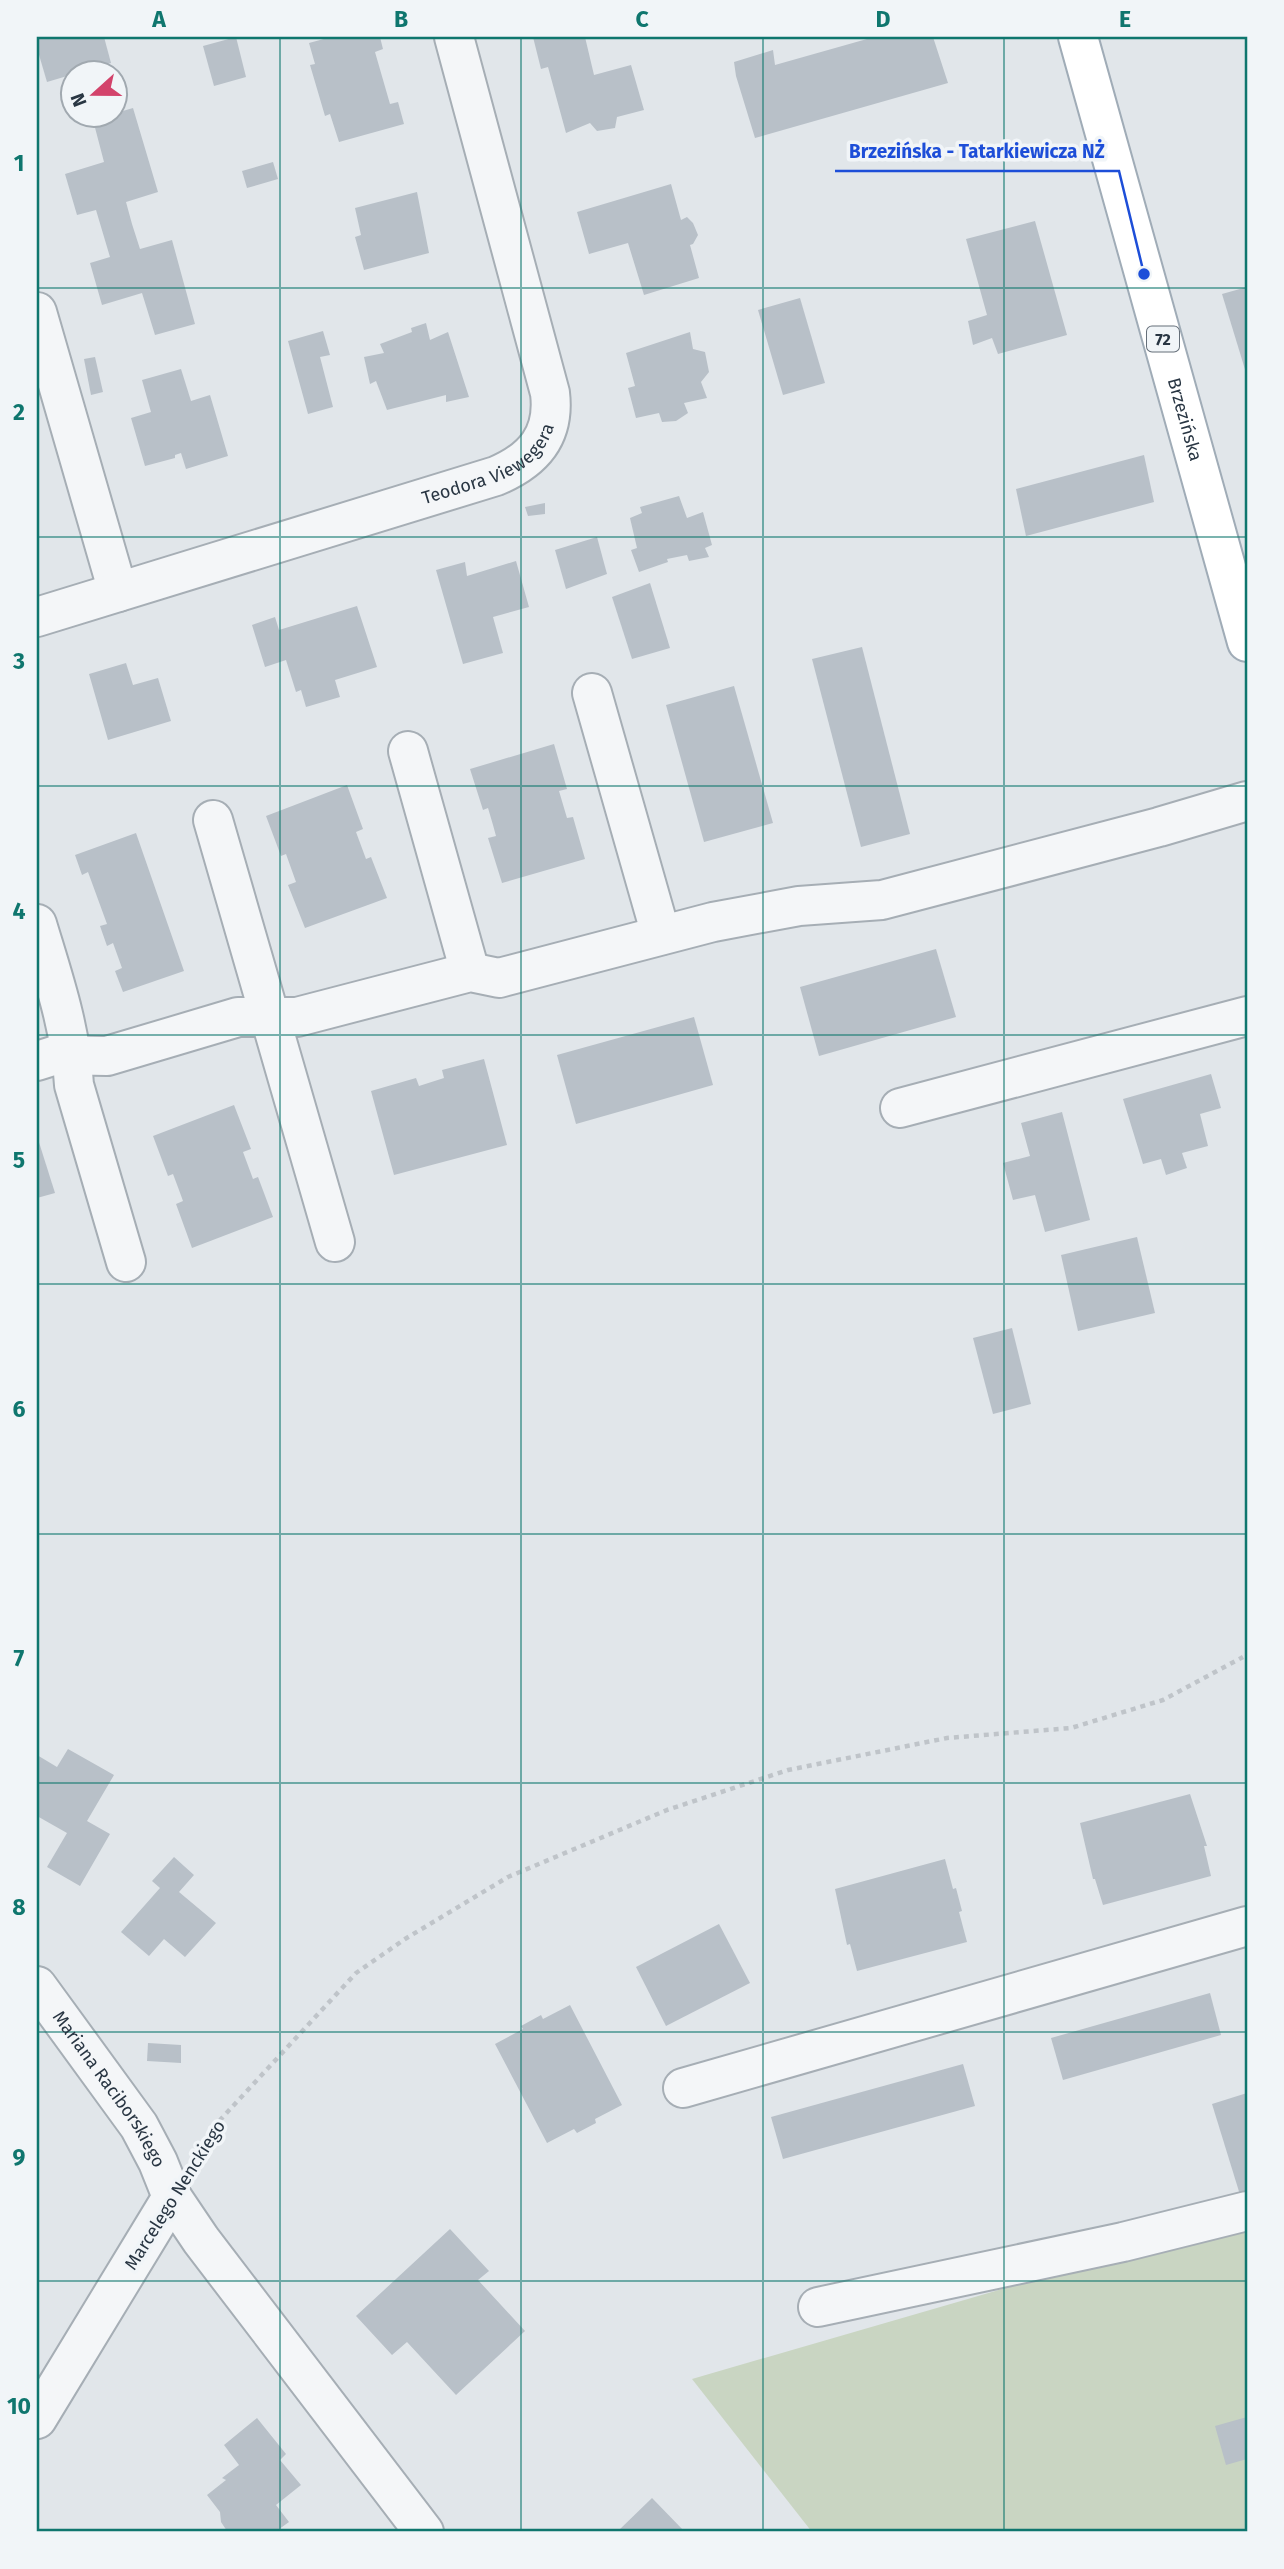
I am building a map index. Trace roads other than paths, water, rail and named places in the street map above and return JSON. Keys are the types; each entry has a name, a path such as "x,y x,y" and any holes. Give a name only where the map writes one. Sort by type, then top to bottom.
{"main road":[{"name":"Brzezińska","path":"1079,37 1247,642"}],"street":[{"name":"Teodora Viewegera","path":"37,617 496,476 516,468 542,441 549,426 552,408 550,393 454,37"},
{"path":"37,312 118,592"},
{"path":"592,693 661,935"},
{"path":"408,751 470,972"},
{"path":"55,1058 107,1056 238,1017 297,1017 470,972 499,978 713,922 799,906 882,900 1247,801"},
{"path":"213,820 335,1242"},
{"path":"37,924 65,1018 55,1058 74,1085 126,1262"},
{"path":"900,1108 1247,1016"},
{"path":"683,2088 1247,1926"},
{"name":"Mariana Raciborskiego","path":"37,1986 138,2126 158,2162 172,2197 201,2240 424,2532"},
{"name":"Marcelego Nenckiego","path":"37,2420 172,2197"},
{"path":"818,2306 1123,2242 1247,2211"}],"place":[{"name":"Brzezińska - Tatarkiewicza NŻ","path":"1144,274"}]}
